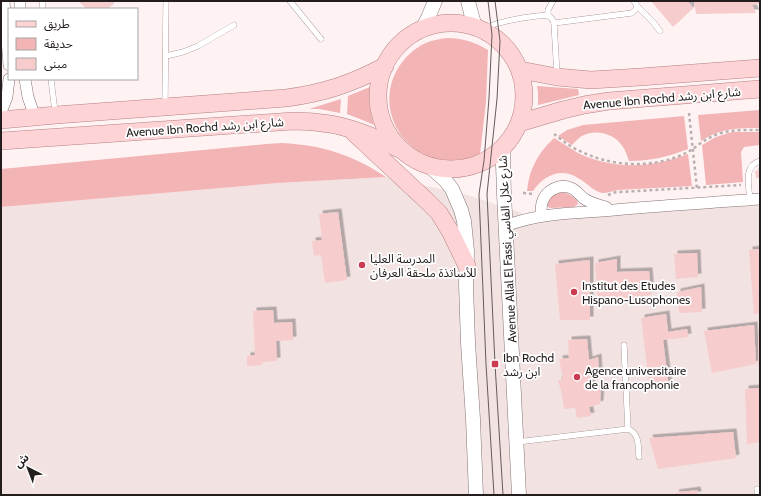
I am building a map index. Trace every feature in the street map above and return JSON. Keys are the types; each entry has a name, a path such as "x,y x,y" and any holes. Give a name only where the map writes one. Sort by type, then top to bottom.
{"main road":[{"path":"448,23 464,24 478,28 492,35 508,49 520,70 523,81 524,97 519,123 515,132 503,147 484,161 462,168 450,169 428,165 411,157 404,151 396,143 384,123 380,112 379,88 385,66 389,58 400,44 414,33 422,29 448,23"},
{"name":"Avenue Ibn Rochd شارع ابن رشد","path":"1,120 305,96 356,81 385,66"},
{"name":"Avenue Ibn Rochd شارع ابن رشد","path":"520,70 557,77 581,80 598,80 760,68"},
{"name":"Avenue Ibn Rochd شارع ابن رشد","path":"519,123 563,110 609,101 760,89"},
{"name":"Avenue Ibn Rochd شارع ابن رشد","path":"1,141 277,121 308,121 348,128 377,138 404,151"},
{"path":"348,128 427,200 439,213 450,231 467,266"}],"street":[{"path":"4,1 8,53"},
{"path":"422,29 435,1"},
{"path":"468,1 471,13 478,28"},
{"path":"1,112 6,97 9,80"},
{"path":"25,80 28,97 35,117"},
{"name":"Avenue Allal El Fassi شارع علال الفاسي","path":"503,147 505,226 519,495"},
{"path":"428,165 445,180 452,189 461,210 467,241 466,285 468,343 476,495"},
{"path":"541,216 542,204 546,194 556,187 562,186 573,188 582,197 592,203 606,207 623,209"},
{"path":"505,226 529,218 541,216 755,199"}],"lane":[{"path":"165,107 166,1"},
{"path":"290,1 321,39"},
{"path":"548,16 548,10 553,1"},
{"path":"554,24 632,13 636,10 635,4"},
{"path":"635,4 660,31"},
{"path":"478,28 528,17 551,17 554,24 557,77"},
{"path":"166,56 183,52 198,46 234,24"},
{"path":"51,80 56,115"},
{"path":"755,199 749,184 748,173 755,163 760,161"},
{"path":"624,345 628,429"},
{"path":"516,442 628,429 637,437 639,458"}],"path":[{"path":"689,113 698,203"},
{"path":"554,134 569,145 600,159 622,163 647,163 674,158 693,149 709,138 724,132 760,130"},
{"path":"604,197 616,192 749,184"},
{"path":"523,193 536,194"}],"shaded area":[{"path":"386,177 468,195 531,216 760,202 760,495 1,495 1,207 278,183"}],"green space":[{"path":"447,38 468,41 488,50 486,102 480,154 456,161 432,158 418,151 406,141 397,129 389,100 391,85 397,70 403,61 413,51 426,43"},
{"path":"537,86 578,89 579,95 538,105"},
{"path":"370,87 369,97 371,116 374,125 347,114 348,96"},
{"path":"341,99 340,113 319,109 309,109"},
{"path":"760,110 760,128 744,128 722,131 715,133 701,141 698,115"},
{"path":"684,116 688,149 652,159 629,161 625,150 620,143 616,139 606,134 589,133 579,138 572,145 558,136 567,130 583,125"},
{"path":"732,132 760,132 760,145 744,147 741,152 743,182 706,185 702,145 716,137"},
{"path":"554,138 578,153 605,162 619,164 633,165 660,162 688,154 692,186 617,190 602,193 572,175 559,173 547,177 533,191 527,191 535,162"},
{"path":"282,143 310,146 337,152 374,169 386,177 278,183 1,207 1,169"},
{"path":"559,193 564,193 571,196 577,201 578,204 574,207 550,208 546,205 547,200"}],"building":[{"path":"78,1 115,1 109,8 86,8"},
{"path":"651,1 687,1 693,8 673,27"},
{"path":"694,1 760,1 760,4 752,5 756,13 696,14"},
{"path":"760,170 760,178 756,178 755,171"},
{"path":"338,212 347,280 325,283 321,255 314,256 312,241 322,240 319,214"},
{"path":"760,249 760,313 754,314 749,250"},
{"path":"697,253 698,277 676,279 674,254"},
{"path":"617,259 617,272 649,271 651,295 598,303 595,263"},
{"name":"Institut des Etudes Hispano-Lusophones","path":"590,260 590,320 560,320 555,264"},
{"path":"701,287 702,312 679,313 677,292"},
{"path":"273,310 274,323 292,322 293,340 276,341 277,361 262,362 262,365 247,366 247,356 255,355 253,311"},
{"path":"666,314 668,332 687,329 688,337 663,340 669,388 650,390 641,318"},
{"path":"754,325 756,364 712,373 704,331"},
{"path":"758,337 760,337 760,367 758,367"},
{"name":"Agence universitaire de la francophonie","path":"587,339 589,360 598,357 599,375 591,376 592,388 601,387 600,404 589,407 591,416 577,418 575,408 564,409 558,380 563,379 559,359 569,358 568,340"},
{"path":"760,388 760,442 747,444 745,389"},
{"path":"733,432 736,458 658,469 649,438"},
{"path":"697,490 698,495 676,495 675,493"}],"tram line":[{"path":"488,1 492,35 484,161 479,194 486,364 494,495"},
{"path":"495,1 500,41 497,99 487,194 503,495"}],"place":[{"name":"المدرسة العليا للأساتذة ملحقة العرفان","path":"362,265"},
{"name":"Institut des Etudes Hispano-Lusophones","path":"574,292"},
{"name":"Ibn Rochd ابن رشد","path":"495,364"},
{"name":"Agence universitaire de la francophonie","path":"577,377"}]}
